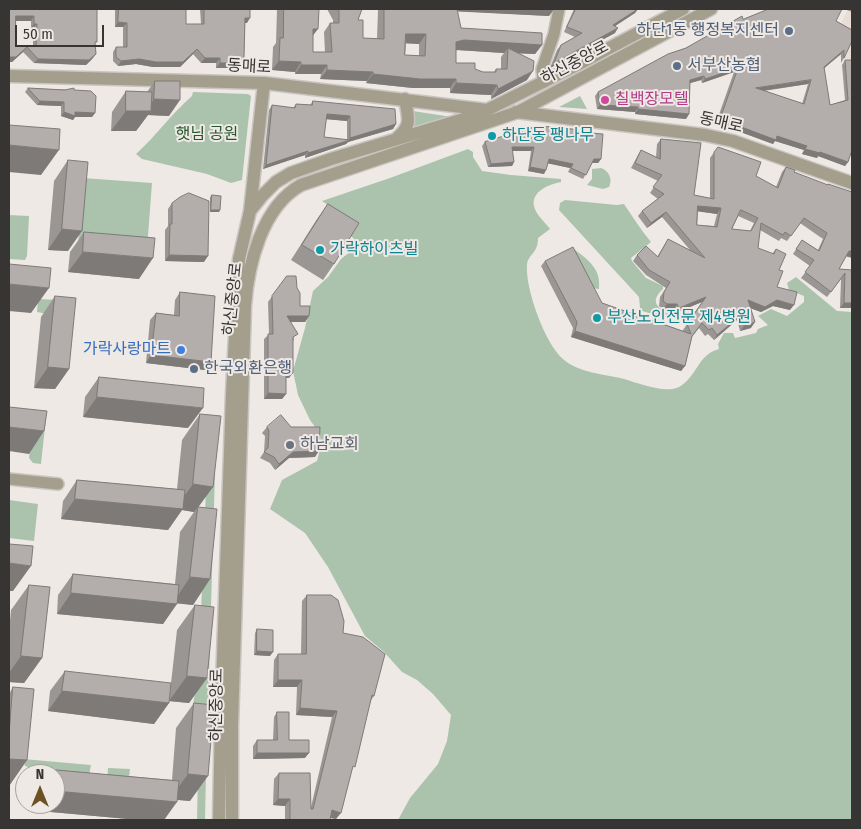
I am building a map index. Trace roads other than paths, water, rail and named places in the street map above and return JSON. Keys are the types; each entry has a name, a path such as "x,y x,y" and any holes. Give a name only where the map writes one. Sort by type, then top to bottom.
{"street":[{"path":"544,82 542,69 554,34 559,9"},
{"name":"하신중앙로","path":"219,820 227,715 238,395 239,258 250,211 269,189 291,173 477,115 683,9"},
{"name":"하신중앙로","path":"238,395 245,306 254,255 266,225 277,207 293,189 310,181 518,112 711,9"},
{"name":"동매로","path":"9,76 264,83 704,135 733,141 852,183"},
{"path":"250,211 264,83"},
{"path":"396,139 406,131 408,125 405,99"},
{"path":"9,479 58,484"},
{"name":"하신중앙로","path":"227,715 232,820"}],"place":[{"name":"하단1동 행정복지센터","path":"789,31"},
{"name":"서부산농협","path":"677,66"},
{"name":"칠백장모텔","path":"605,100"},
{"name":"하단동 팽나무","path":"492,136"},
{"name":"가락하이츠빌","path":"320,250"},
{"name":"부산노인전문 제4병원","path":"597,318"},
{"name":"가락사랑마트","path":"181,350"},
{"name":"한국외환은행","path":"194,369"},
{"name":"하남교회","path":"290,445"}],"park label":[{"name":"햇님 공원","path":"207,135"}]}
